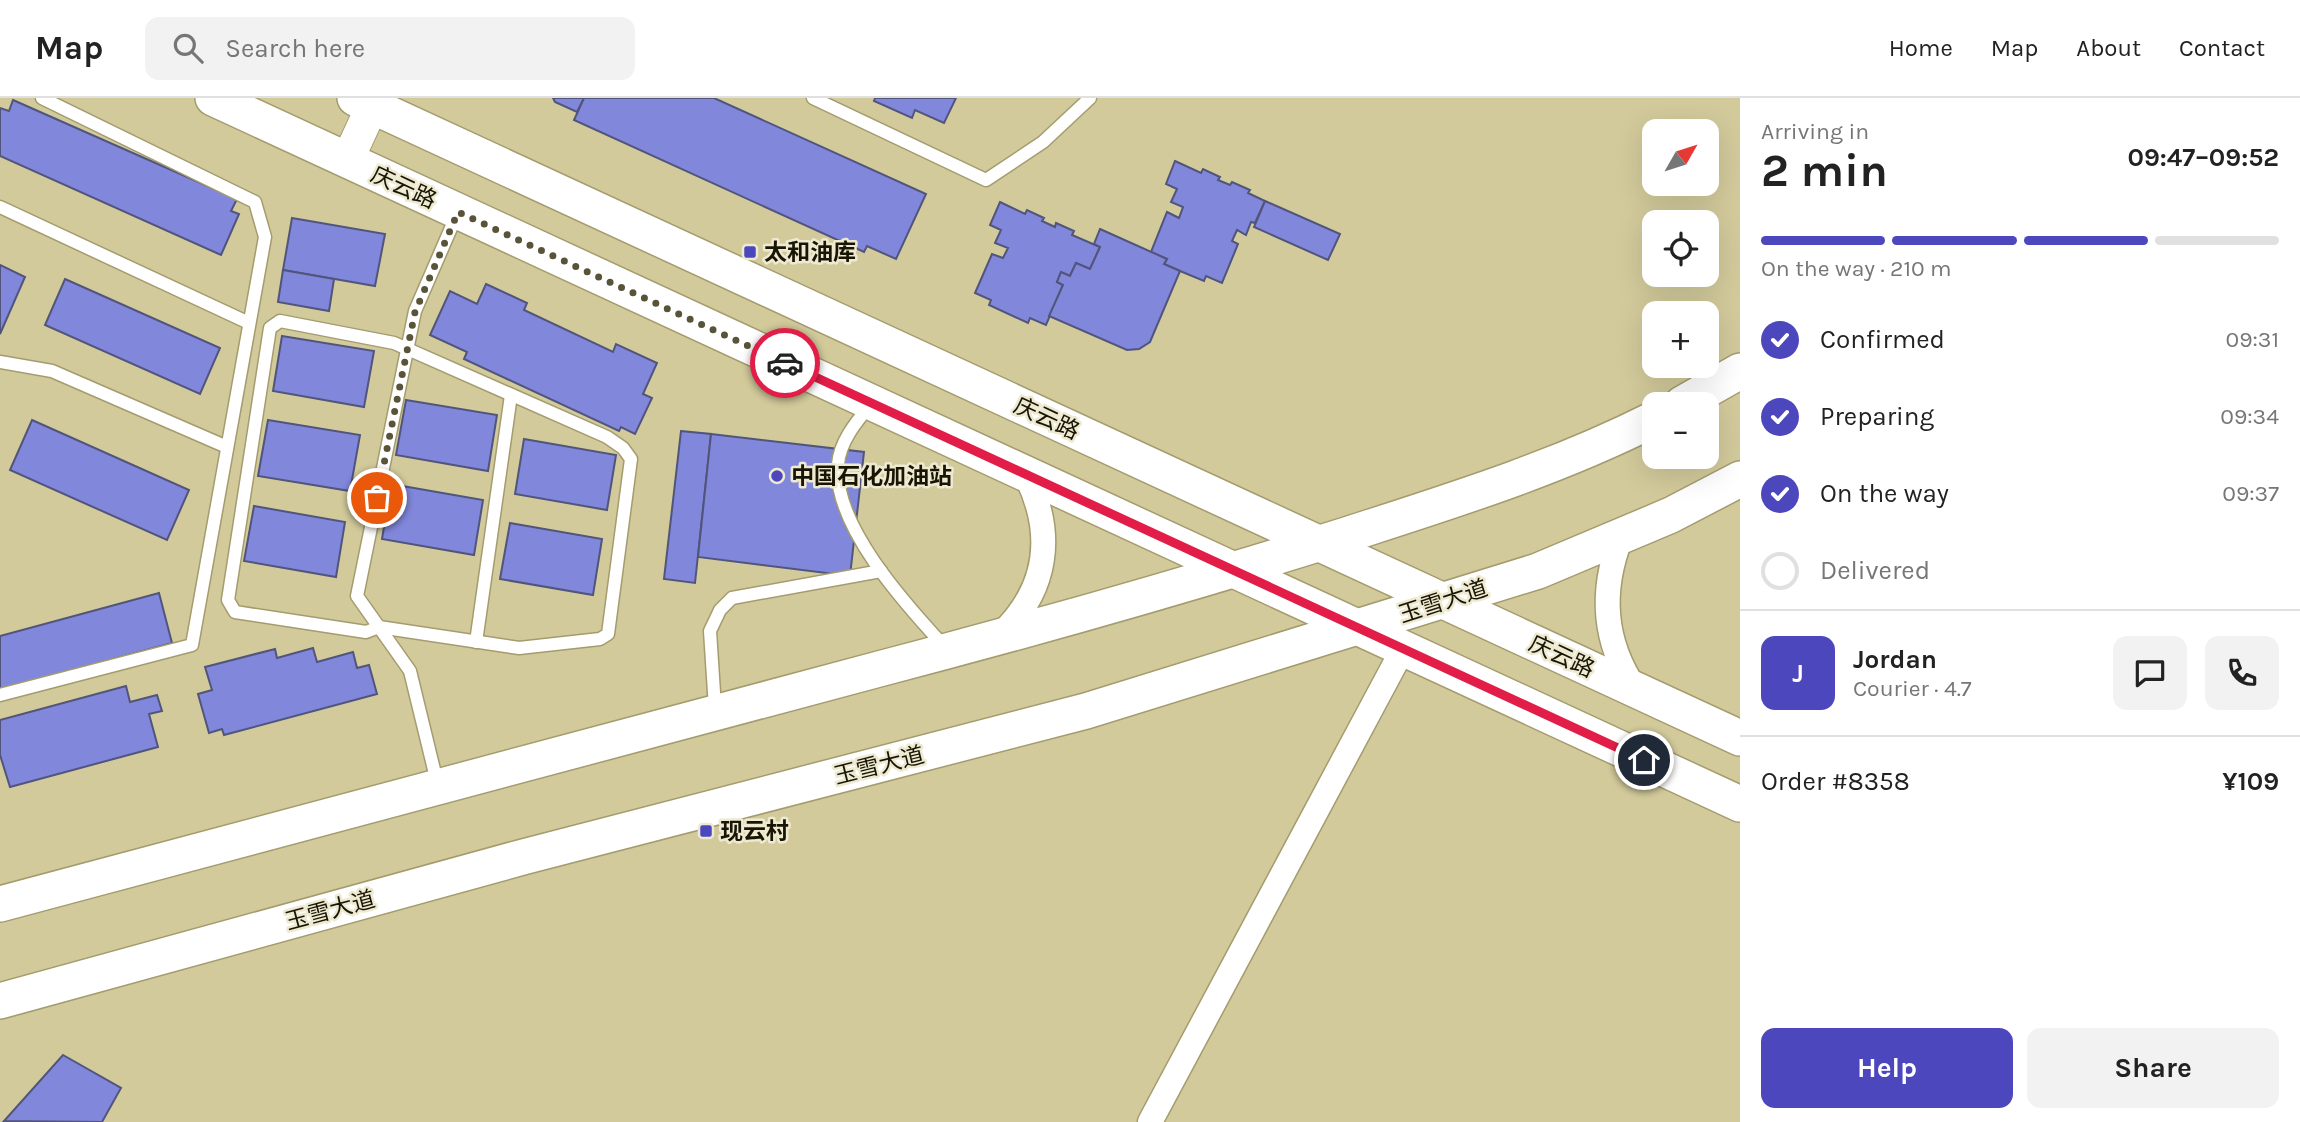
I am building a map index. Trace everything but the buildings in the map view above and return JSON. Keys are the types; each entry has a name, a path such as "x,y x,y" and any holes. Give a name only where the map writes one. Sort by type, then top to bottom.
{"main road":[{"name":"庆云路","path":"213,98 1740,804"},
{"name":"庆云路","path":"368,101 1740,738"},
{"path":"1703,392 1740,371"},
{"path":"0,904 437,784 995,639 1233,570 1507,483 1642,425"},
{"name":"玉雪大道","path":"0,1001 523,857 1086,711 1538,570 1621,537 1740,478"}],"street":[{"path":"347,161 368,101"},
{"path":"995,639 1023,609 1040,571 1044,531 1041,512 1026,475"},
{"path":"1621,537 1607,582 1606,605 1614,650 1634,689"},
{"path":"1150,1122 1403,649"}],"lane":[{"path":"0,695 192,645 265,237 255,202 43,98"},
{"path":"813,98 986,180 1043,142 1090,98"},
{"path":"0,207 249,323"},
{"path":"437,784 411,671 357,596 415,312 458,212"},
{"path":"279,321 394,343 511,394 615,441 631,459 608,634 600,639 519,648 379,627 366,632 234,612 228,600 270,328 279,321"},
{"path":"0,362 52,371 227,447"},
{"path":"476,642 511,394"},
{"path":"871,404 850,430 838,462 838,493 881,571 907,606 948,651"},
{"path":"715,711 710,631 720,610 733,598 881,571"}],"way so far":[{"path":"377,498 415,312 458,212 785,363"}],"place":[{"name":"太和油库","path":"750,252"},
{"name":"中国石化加油站","path":"777,476"},
{"name":"现云村","path":"706,831"}],"route":[{"path":"785,363 1644,760"}]}
